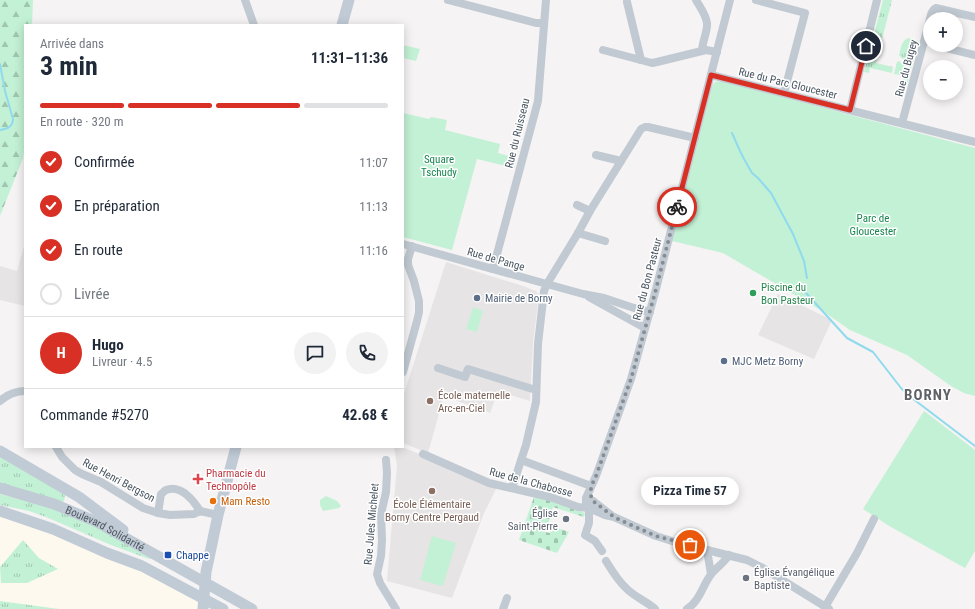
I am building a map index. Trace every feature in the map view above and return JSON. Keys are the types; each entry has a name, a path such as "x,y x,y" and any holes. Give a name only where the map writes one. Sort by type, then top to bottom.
{"main road":[{"path":"342,24 349,0"},
{"path":"195,609 201,592 218,515 236,448"},
{"path":"0,451 79,497 124,530 152,553"},
{"name":"Boulevard Solidarité","path":"0,488 54,504 97,522 152,553 223,609"},
{"name":"Boulevard Solidarité","path":"0,510 41,524 107,553 142,566 237,609"},
{"name":"Boulevard Solidarité","path":"201,592 252,609"}],"street":[{"path":"245,0 254,24"},
{"path":"448,0 536,23 544,23"},
{"name":"Rue du Ruisseau","path":"493,269 538,101 546,0"},
{"path":"696,0 707,23 707,28 702,43 702,51"},
{"name":"Rue du Bon Pasteur","path":"591,488 631,379 650,312 730,0"},
{"path":"756,0 805,13 784,93"},
{"path":"850,110 877,0"},
{"path":"627,2 641,60"},
{"name":"Rue du Bugey","path":"932,12 936,8 953,12"},
{"name":"Rue du Bugey","path":"963,14 975,17"},
{"path":"603,50 652,62 706,50 717,52"},
{"name":"Rue du Bugey","path":"902,123 924,52"},
{"path":"963,52 975,55"},
{"name":"Rue du Parc Gloucester","path":"711,75 902,123 974,139"},
{"path":"512,488 536,402 538,344 546,284 641,129 646,127 695,138"},
{"path":"596,155 621,161"},
{"path":"577,205 590,211"},
{"path":"578,233 605,240"},
{"name":"Rue de Pange","path":"404,244 546,284 604,298 650,312"},
{"path":"404,368 417,321 419,301 414,280 408,265 408,259 412,246"},
{"name":"Rue de Pange","path":"584,294 645,328"},
{"path":"438,368 465,377 468,369 536,390"},
{"path":"0,401 13,392 24,391"},
{"name":"Rue Henri Bergson","path":"57,448 62,457 78,472 101,482 143,508 170,515 194,514 200,511 218,515"},
{"name":"Rue de la Chabosse","path":"423,454 489,483 550,497 578,506 591,504"},
{"name":"Rue Jules Michelet","path":"386,460 386,492 381,514 381,556 377,574 380,583 396,609"},
{"path":"521,460 591,488 589,523 585,535 595,540 602,551"},
{"name":"Rue Henri Bergson","path":"158,513 161,494 167,490 177,489 185,493 196,503 200,511"},
{"path":"591,504 614,517 656,536 746,560 761,567 827,608 874,518"},
{"path":"707,550 711,574"},
{"path":"687,609 697,598 711,574 729,555"},
{"path":"606,561 616,577 628,590 652,607 660,609"},
{"path":"503,609 507,598"}],"shaded area":[{"path":"24,246 24,306 0,300 0,266 17,271"},
{"path":"446,262 536,291 539,295 533,343 530,401 498,391 490,413 444,396 428,453 404,443 404,394"},
{"path":"778,294 832,320 814,359 758,335"},
{"path":"394,448 404,448 501,487 496,489 484,513 452,598 387,581 397,466"},
{"path":"0,512 53,529 220,609 0,609"}],"green space":[{"path":"0,0 33,0 32,24 24,24 24,152 0,216"},
{"path":"883,0 892,0 876,63 893,67 892,73 870,68 869,73 864,72"},
{"path":"909,38 919,41 911,69 899,55 903,42"},
{"path":"404,45 420,49 416,61 404,58"},
{"path":"899,61 910,72 908,83 903,82 904,76 894,74 897,62"},
{"name":"Parc de Gloucester","path":"722,81 975,148 975,396 964,393 951,386 907,355 850,330 824,312 723,253 672,241 712,86 715,82"},
{"name":"Square Tschudy","path":"404,113 429,119 431,117 447,120 445,130 500,144 498,153 516,158 514,168 477,159 452,250 404,237"},
{"path":"473,307 483,311 477,332 466,329"},
{"path":"924,411 975,450 975,551 965,568 891,527 863,509"},
{"path":"0,457 63,493 65,496 64,501 62,502 0,484"},
{"path":"0,494 58,510 96,526 152,558 149,559 111,545 29,511 0,505"},
{"path":"326,496 337,501 341,506 339,508 323,511 320,505 320,500"},
{"path":"534,497 552,501 585,513 584,517 553,507 551,513 549,514 550,518 545,532 550,533 552,526 569,532 557,553 519,540"},
{"path":"432,536 456,543 443,586 420,580"},
{"path":"23,540 39,558 58,569 27,583 1,583 0,567"},
{"path":"0,601 59,609 0,609"}],"waterway":[{"path":"0,64 5,91 13,119 12,124 9,127 0,130"},
{"path":"732,133 752,173 771,193 793,234 804,261 807,278"},
{"path":"806,293 847,338 873,352 908,395 975,446"}],"way so far":[{"path":"677,207 631,379 590,489 593,501 614,517 656,536 690,545"}],"place":[{"name":"Piscine du Bon Pasteur","path":"753,293"},
{"name":"Mairie de Borny","path":"477,298"},
{"name":"MJC Metz Borny","path":"724,361"},
{"name":"École maternelle Arc-en-Ciel","path":"430,401"},
{"name":"Pharmacie du Technopôle","path":"198,479"},
{"name":"École Élémentaire Borny Centre Pergaud","path":"432,491"},
{"name":"Mam Resto","path":"213,501"},
{"name":"Église Saint-Pierre","path":"566,519"},
{"name":"Pizza Time 57","path":"690,545"},
{"name":"Chappe","path":"168,555"},
{"name":"Église Évangélique Baptiste","path":"746,578"}],"district":[{"name":"BORNY","path":"928,395"}],"route":[{"path":"677,207 711,75 850,110 866,46"}]}
